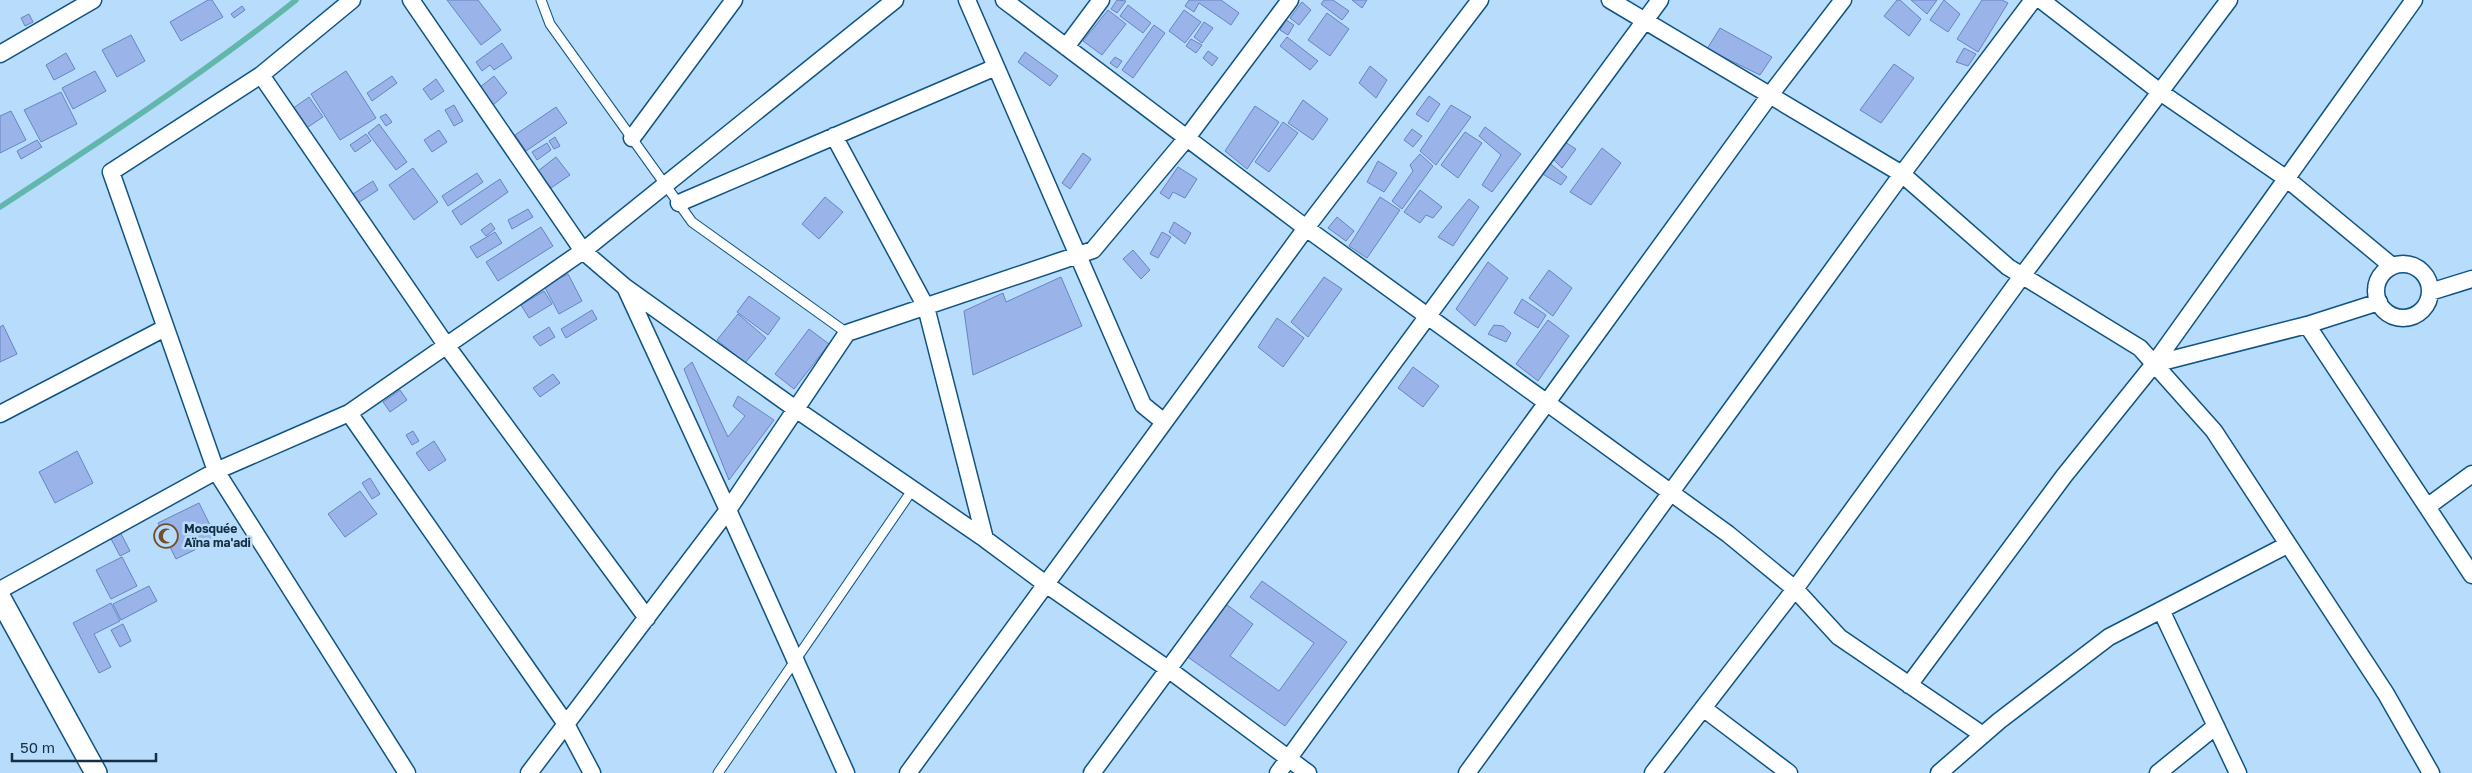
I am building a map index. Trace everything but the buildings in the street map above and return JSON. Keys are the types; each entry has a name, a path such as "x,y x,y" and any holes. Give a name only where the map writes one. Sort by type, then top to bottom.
{"street":[{"path":"0,54 93,0"},
{"path":"352,0 261,75 110,172 216,471 406,773"},
{"path":"411,0 583,252 625,287 797,410 985,539 1308,773"},
{"path":"632,138 734,0"},
{"path":"0,590 216,471 349,413 583,252 895,0"},
{"path":"967,0 1144,405 1164,422"},
{"path":"1004,0 1306,228 1728,534 1796,589 1839,637 1983,735"},
{"path":"1066,47 1101,0"},
{"path":"529,773 728,510 847,333 1093,250 1186,139 1290,0"},
{"path":"908,773 1306,228 1480,0"},
{"path":"1610,0 1902,174 2008,267 2140,348 2214,431 2386,694 2431,773"},
{"path":"1092,773 1660,0"},
{"path":"1278,773 1770,95 1843,0"},
{"path":"1467,773 1902,174 2034,0"},
{"path":"2041,0 2160,92 2286,179 2392,266"},
{"path":"1653,773 1796,589 2022,276 2229,0"},
{"path":"1909,685 2064,476 2154,364 2414,0"},
{"path":"679,203 996,67"},
{"path":"261,75 446,345 647,618"},
{"path":"834,136 926,307 985,539"},
{"path":"2401,264 2419,268 2426,275 2430,292 2424,308 2408,317 2391,314 2378,302 2376,294 2380,277 2392,266 2401,264"},
{"path":"2430,292 2472,279"},
{"path":"625,287 846,773"},
{"path":"2154,364 2307,325 2378,302"},
{"path":"2307,325 2472,576"},
{"path":"0,414 165,328"},
{"path":"349,413 566,724 592,773"},
{"path":"2427,506 2472,474"},
{"path":"1939,773 1983,735 2109,637 2287,544"},
{"path":"0,598 96,773"},
{"path":"2160,610 2238,773"},
{"path":"1703,708 1789,773"},
{"path":"2158,773 2216,726"}],"lane":[{"path":"542,0 550,24 692,222 847,333"},
{"path":"718,773 913,489"}],"waterway":[{"path":"0,207 188,81 296,0"}],"place":[{"name":"Mosquée Aïna ma'adi","path":"166,536"}]}
